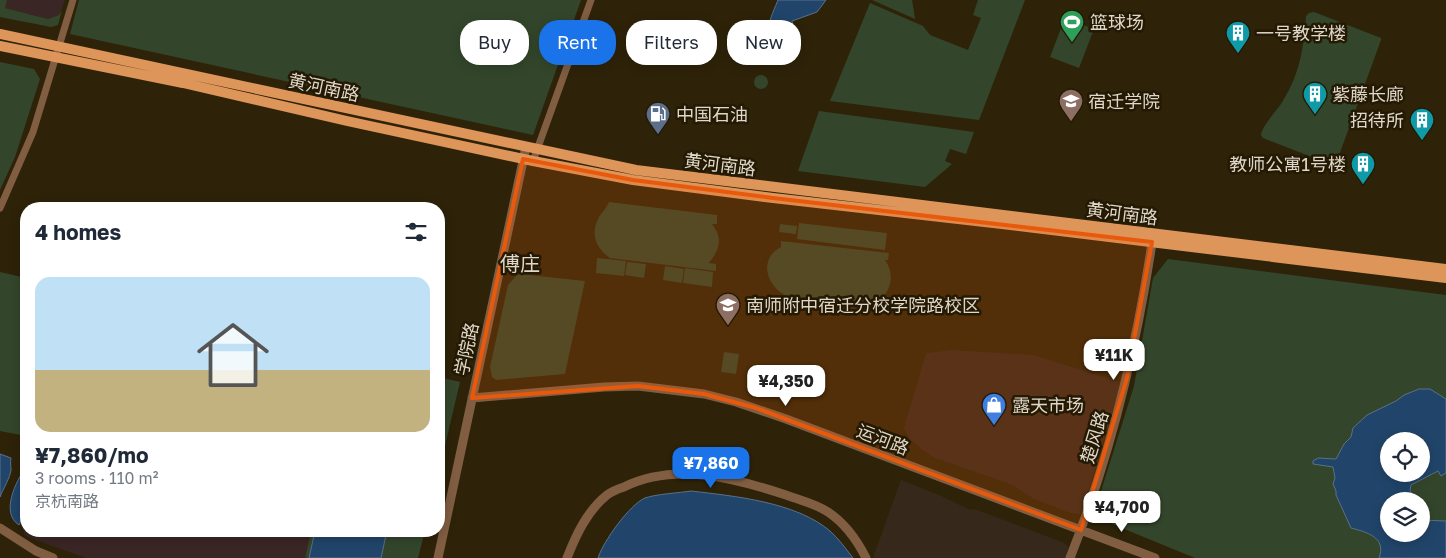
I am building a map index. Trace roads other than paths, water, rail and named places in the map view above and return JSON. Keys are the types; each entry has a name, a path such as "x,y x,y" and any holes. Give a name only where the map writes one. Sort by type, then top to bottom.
{"main road":[{"name":"黄河南路","path":"0,34 58,51 528,160 633,180 754,196 1446,269"},
{"name":"黄河南路","path":"0,46 58,51 636,170 1446,278"}],"street":[{"path":"0,208 33,132 73,0"},
{"path":"528,160 537,150 591,0"},
{"name":"学院路","path":"445,525 472,398 528,160 526,147"},
{"name":"楚风路","path":"1070,558 1081,530 1116,421 1127,378 1152,238"},
{"name":"运河路","path":"472,398 638,386 704,394 756,408 1155,558"},
{"path":"567,558 576,536 589,513 608,494 660,475 684,474 746,482 815,506 828,512 850,532 857,540 866,558"},
{"path":"0,528 36,551 53,558"},
{"name":"学院路","path":"438,558 442,537"}],"water":[{"path":"778,0 826,0 817,12 795,20 770,20"},
{"path":"1419,389 1430,389 1446,399 1446,473 1441,476 1438,471 1430,475 1430,432 1380,432 1380,482 1417,482 1411,485 1411,492 1380,492 1380,542 1430,542 1430,520 1446,521 1446,558 1379,558 1381,551 1378,540 1363,531 1351,528 1336,495 1333,484 1335,478 1333,467 1313,464 1313,461 1318,458 1336,459 1344,444 1351,437 1353,428 1367,415 1404,395"},
{"path":"0,454 11,458 11,470 0,497"},
{"path":"20,477 19,525 13,520 10,505"},
{"path":"691,491 745,498 800,513 830,531 853,558 598,558 617,525 639,502 645,498"},
{"path":"314,537 386,537 381,558 309,558"}],"place":[{"name":"篮球场","path":"1072,43"},
{"name":"一号教学楼","path":"1238,54"},
{"name":"紫藤长廊","path":"1315,115"},
{"name":"宿迁学院","path":"1071,122"},
{"name":"中国石油","path":"658,135"},
{"name":"招待所","path":"1422,141"},
{"name":"教师公寓1号楼","path":"1363,185"},
{"name":"南师附中宿迁分校学院路校区","path":"728,326"},
{"name":"露天市场","path":"994,426"}],"district":[{"name":"傅庄","path":"520,263"}]}
